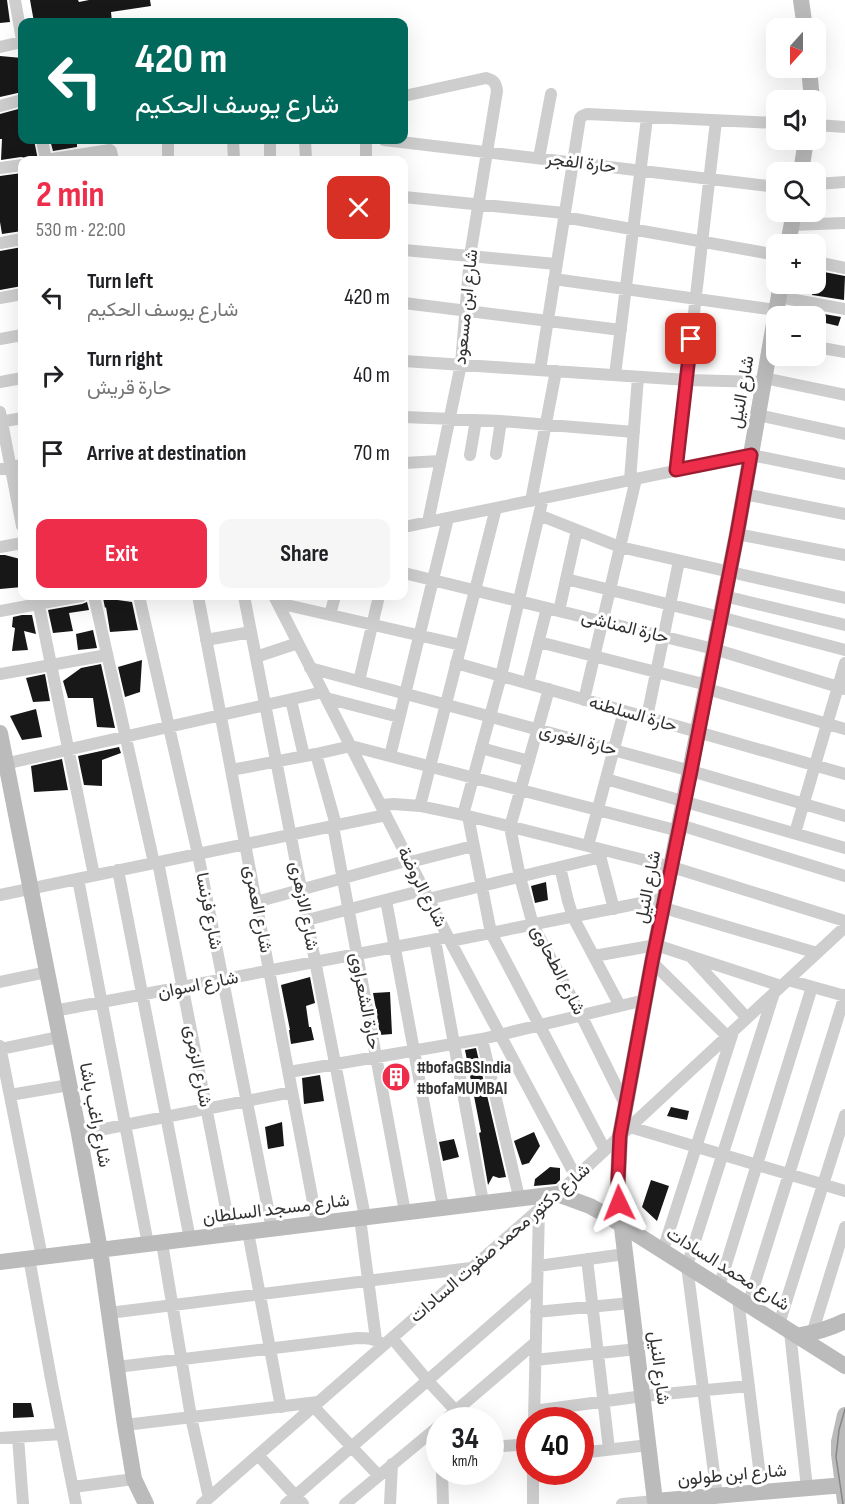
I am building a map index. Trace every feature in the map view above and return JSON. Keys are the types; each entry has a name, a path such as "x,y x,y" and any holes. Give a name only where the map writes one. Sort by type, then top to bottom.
{"street":[{"path":"15,0 18,18"},
{"path":"801,0 804,18"},
{"path":"0,47 18,42"},
{"name":"شارع ابن مسعود","path":"408,95 486,78 496,84 497,91 470,256 461,364 428,522"},
{"path":"539,158 551,93"},
{"path":"0,106 18,101"},
{"path":"540,370 580,118 584,114 766,123"},
{"path":"615,375 647,118"},
{"path":"676,470 716,121"},
{"path":"826,126 845,127"},
{"name":"حارة الفجر","path":"408,143 766,185"},
{"path":"0,168 18,166"},
{"path":"826,183 845,182"},
{"path":"408,197 564,215 633,230 766,253"},
{"path":"826,221 845,223"},
{"path":"0,243 18,239"},
{"path":"408,250 556,264"},
{"path":"826,264 845,268"},
{"path":"554,279 696,299 779,297 845,309"},
{"path":"0,298 18,295"},
{"path":"408,303 621,330"},
{"path":"0,339 18,336"},
{"path":"826,349 845,352"},
{"path":"408,361 687,380 764,380 845,394"},
{"name":"شارع النيل","path":"655,1501 618,1180 626,1106 645,1000 737,534 767,366"},
{"path":"555,371 545,425 537,499 539,514 465,816 491,933 605,1150"},
{"path":"585,700 633,479 638,377"},
{"path":"0,382 18,379"},
{"path":"758,415 845,434"},
{"path":"408,417 634,432"},
{"path":"18,418 1,418 18,505"},
{"path":"470,455 476,420"},
{"path":"496,454 501,422"},
{"path":"408,526 751,455 845,474"},
{"path":"408,463 440,461"},
{"path":"744,494 845,514"},
{"path":"420,806 496,508"},
{"path":"539,514 620,547 845,598"},
{"path":"390,756 448,518"},
{"path":"528,683 539,642 566,579 577,530"},
{"path":"737,534 845,555"},
{"path":"0,547 18,544"},
{"path":"647,717 679,561"},
{"name":"حارة المناشى","path":"408,574 714,649 842,688"},
{"path":"566,579 845,650"},
{"path":"724,596 845,625"},
{"path":"0,611 37,600 94,875"},
{"name":"شارع الزمرى","path":"94,600 183,987 231,1234"},
{"name":"شارع فرنسا","path":"141,600 198,854 272,1229"},
{"name":"شارع العمرى","path":"199,600 317,1223"},
{"name":"شارع الازهرى","path":"245,600 335,1064 362,1217 368,1281 384,1341"},
{"name":"شارع الروضة","path":"276,600 426,895 576,1177"},
{"path":"279,600 330,615 461,645"},
{"path":"330,615 334,600"},
{"path":"359,681 378,600"},
{"path":"206,640 251,632"},
{"path":"539,642 656,672 845,729"},
{"path":"256,657 298,643"},
{"path":"0,674 107,655"},
{"name":"حارة السلطنه","path":"456,663 845,774"},
{"path":"795,833 827,724 842,688 845,663"},
{"name":"حارة الغورى","path":"310,668 691,771 845,816"},
{"name":"شارع الطحاوى","path":"549,689 510,827 533,925 626,1106"},
{"path":"3,764 266,705 324,695 399,717"},
{"name":"حارة الشعراوى","path":"291,700 334,826 405,1212"},
{"path":"614,909 596,851 597,810 624,711"},
{"name":"شارع راغب باشا","path":"0,733 3,764 60,1037 100,1250 134,1479 146,1504"},
{"path":"231,770 351,746 597,810 680,828 845,876"},
{"path":"481,748 529,761"},
{"path":"606,779 845,848"},
{"path":"0,895 334,826 383,810 394,804 420,806 465,816 596,851 672,867 845,921"},
{"path":"256,902 473,846"},
{"path":"307,920 386,900 481,886 520,877 560,867 596,851"},
{"path":"560,867 573,917 620,1006"},
{"path":"118,870 190,1239"},
{"path":"78,879 126,1125 155,1244 173,1305 206,1501"},
{"path":"386,900 443,1207"},
{"path":"665,903 817,953"},
{"name":"شارع اسوان","path":"54,1011 435,940 491,933 614,909 665,903"},
{"name":"شارع دكتور محمد صفوت السادات","path":"206,1501 316,1405 384,1341 576,1177 845,927"},
{"path":"435,940 483,1202"},
{"path":"594,956 656,945 781,986 812,987 845,996 789,1174 743,1302 749,1386 762,1492"},
{"path":"690,956 747,1018"},
{"path":"652,962 730,1033 663,1251"},
{"path":"0,982 47,972"},
{"path":"717,1496 687,1266 781,986"},
{"path":"719,1287 812,987"},
{"path":"289,1072 482,1039 645,1000"},
{"path":"60,1037 0,1048 36,1258 62,1434 76,1504"},
{"path":"482,1039 519,1197"},
{"path":"6,1090 69,1085"},
{"path":"79,1134 292,1092"},
{"path":"807,1488 794,1331 823,1184 845,1115"},
{"path":"625,1131 696,1146 845,1191"},
{"name":"شارع مسجد السلطان","path":"0,1262 557,1194"},
{"name":"شارع محمد السادات","path":"557,1194 590,1206 622,1225 743,1302 794,1331 845,1366"},
{"path":"534,1407 539,1209"},
{"path":"794,1331 845,1227"},
{"path":"248,1232 281,1407"},
{"path":"538,1266 625,1254"},
{"path":"587,1259 609,1449"},
{"path":"109,1313 472,1268"},
{"path":"258,1455 295,1501 352,1447 537,1285"},
{"path":"536,1312 631,1304"},
{"path":"794,1331 834,1327 845,1321"},
{"path":"117,1367 367,1338 384,1341 428,1381 452,1407"},
{"path":"461,1407 536,1342"},
{"path":"535,1360 637,1348"},
{"path":"578,1407 643,1396 749,1386"},
{"path":"125,1425 316,1405 379,1476"},
{"path":"844,1490 838,1454 845,1415"},
{"path":"0,1438 62,1434"},
{"path":"345,1504 426,1436"},
{"path":"18,1437 23,1504"},
{"path":"594,1451 649,1445"},
{"path":"390,1504 392,1464"},
{"path":"73,1487 134,1479"},
{"path":"442,1485 443,1504"},
{"path":"533,1485 533,1504"},
{"name":"شارع ابن طولون","path":"622,1504 807,1488 844,1490"}],"building":[{"path":"0,0 7,0 10,22 0,23"},
{"path":"30,0 78,0 79,2 150,0 151,6 111,12 112,18 33,18"},
{"path":"0,56 18,58 18,93 0,97"},
{"path":"18,109 18,144 35,144 37,156 18,156 1,160 0,114"},
{"path":"51,144 77,144 77,147 53,151"},
{"path":"18,174 18,232 2,234 0,176"},
{"path":"18,248 18,287 0,290 0,251"},
{"path":"826,272 845,276 844,300 812,295 826,294"},
{"path":"826,314 841,317 838,326 826,323"},
{"path":"0,555 18,558 18,587 0,589"},
{"path":"103,600 132,602 138,630 110,632"},
{"path":"87,602 89,610 69,613 73,631 53,633 48,610"},
{"path":"32,615 36,634 24,631 28,650 12,651 15,628 12,627 13,617"},
{"path":"93,630 97,648 78,650 76,634"},
{"path":"142,660 140,692 125,697 118,667"},
{"path":"101,664 115,728 97,727 93,698 68,698 63,681 81,668"},
{"path":"45,674 50,701 33,702 26,678"},
{"path":"36,709 42,737 22,740 10,716"},
{"path":"119,747 121,753 102,760 102,786 84,785 78,756"},
{"path":"62,759 68,790 34,792 31,766"},
{"path":"546,882 548,900 535,903 531,886"},
{"path":"310,977 315,1003 306,1006 309,1027 311,1027 314,1040 291,1044 281,985"},
{"path":"390,992 392,1034 380,1035 373,993"},
{"path":"476,1048 506,1177 493,1176 488,1185 479,1133 481,1132 465,1050"},
{"name":"#bofaGBSIndia #bofaMUMBAI","path":"403,1065 404,1087 390,1088 387,1066"},
{"path":"320,1075 324,1101 304,1104 302,1078"},
{"path":"671,1107 689,1111 687,1120 667,1116"},
{"path":"282,1122 284,1146 268,1149 265,1127"},
{"path":"534,1132 540,1146 529,1163 522,1165 514,1141"},
{"path":"454,1139 459,1157 443,1161 439,1142"},
{"path":"550,1167 560,1168 560,1180 556,1184 534,1186 535,1179"},
{"path":"651,1180 669,1186 657,1221 642,1207"},
{"path":"13,1403 31,1403 34,1417 13,1418"}],"tram line":[{"path":"843,1504 836,1457 839,1430 845,1409"}],"place":[{"name":"#bofaGBSIndia #bofaMUMBAI","path":"396,1077"}],"route":[{"path":"619,1203 620,1136 751,455 676,470 691,339"}]}
